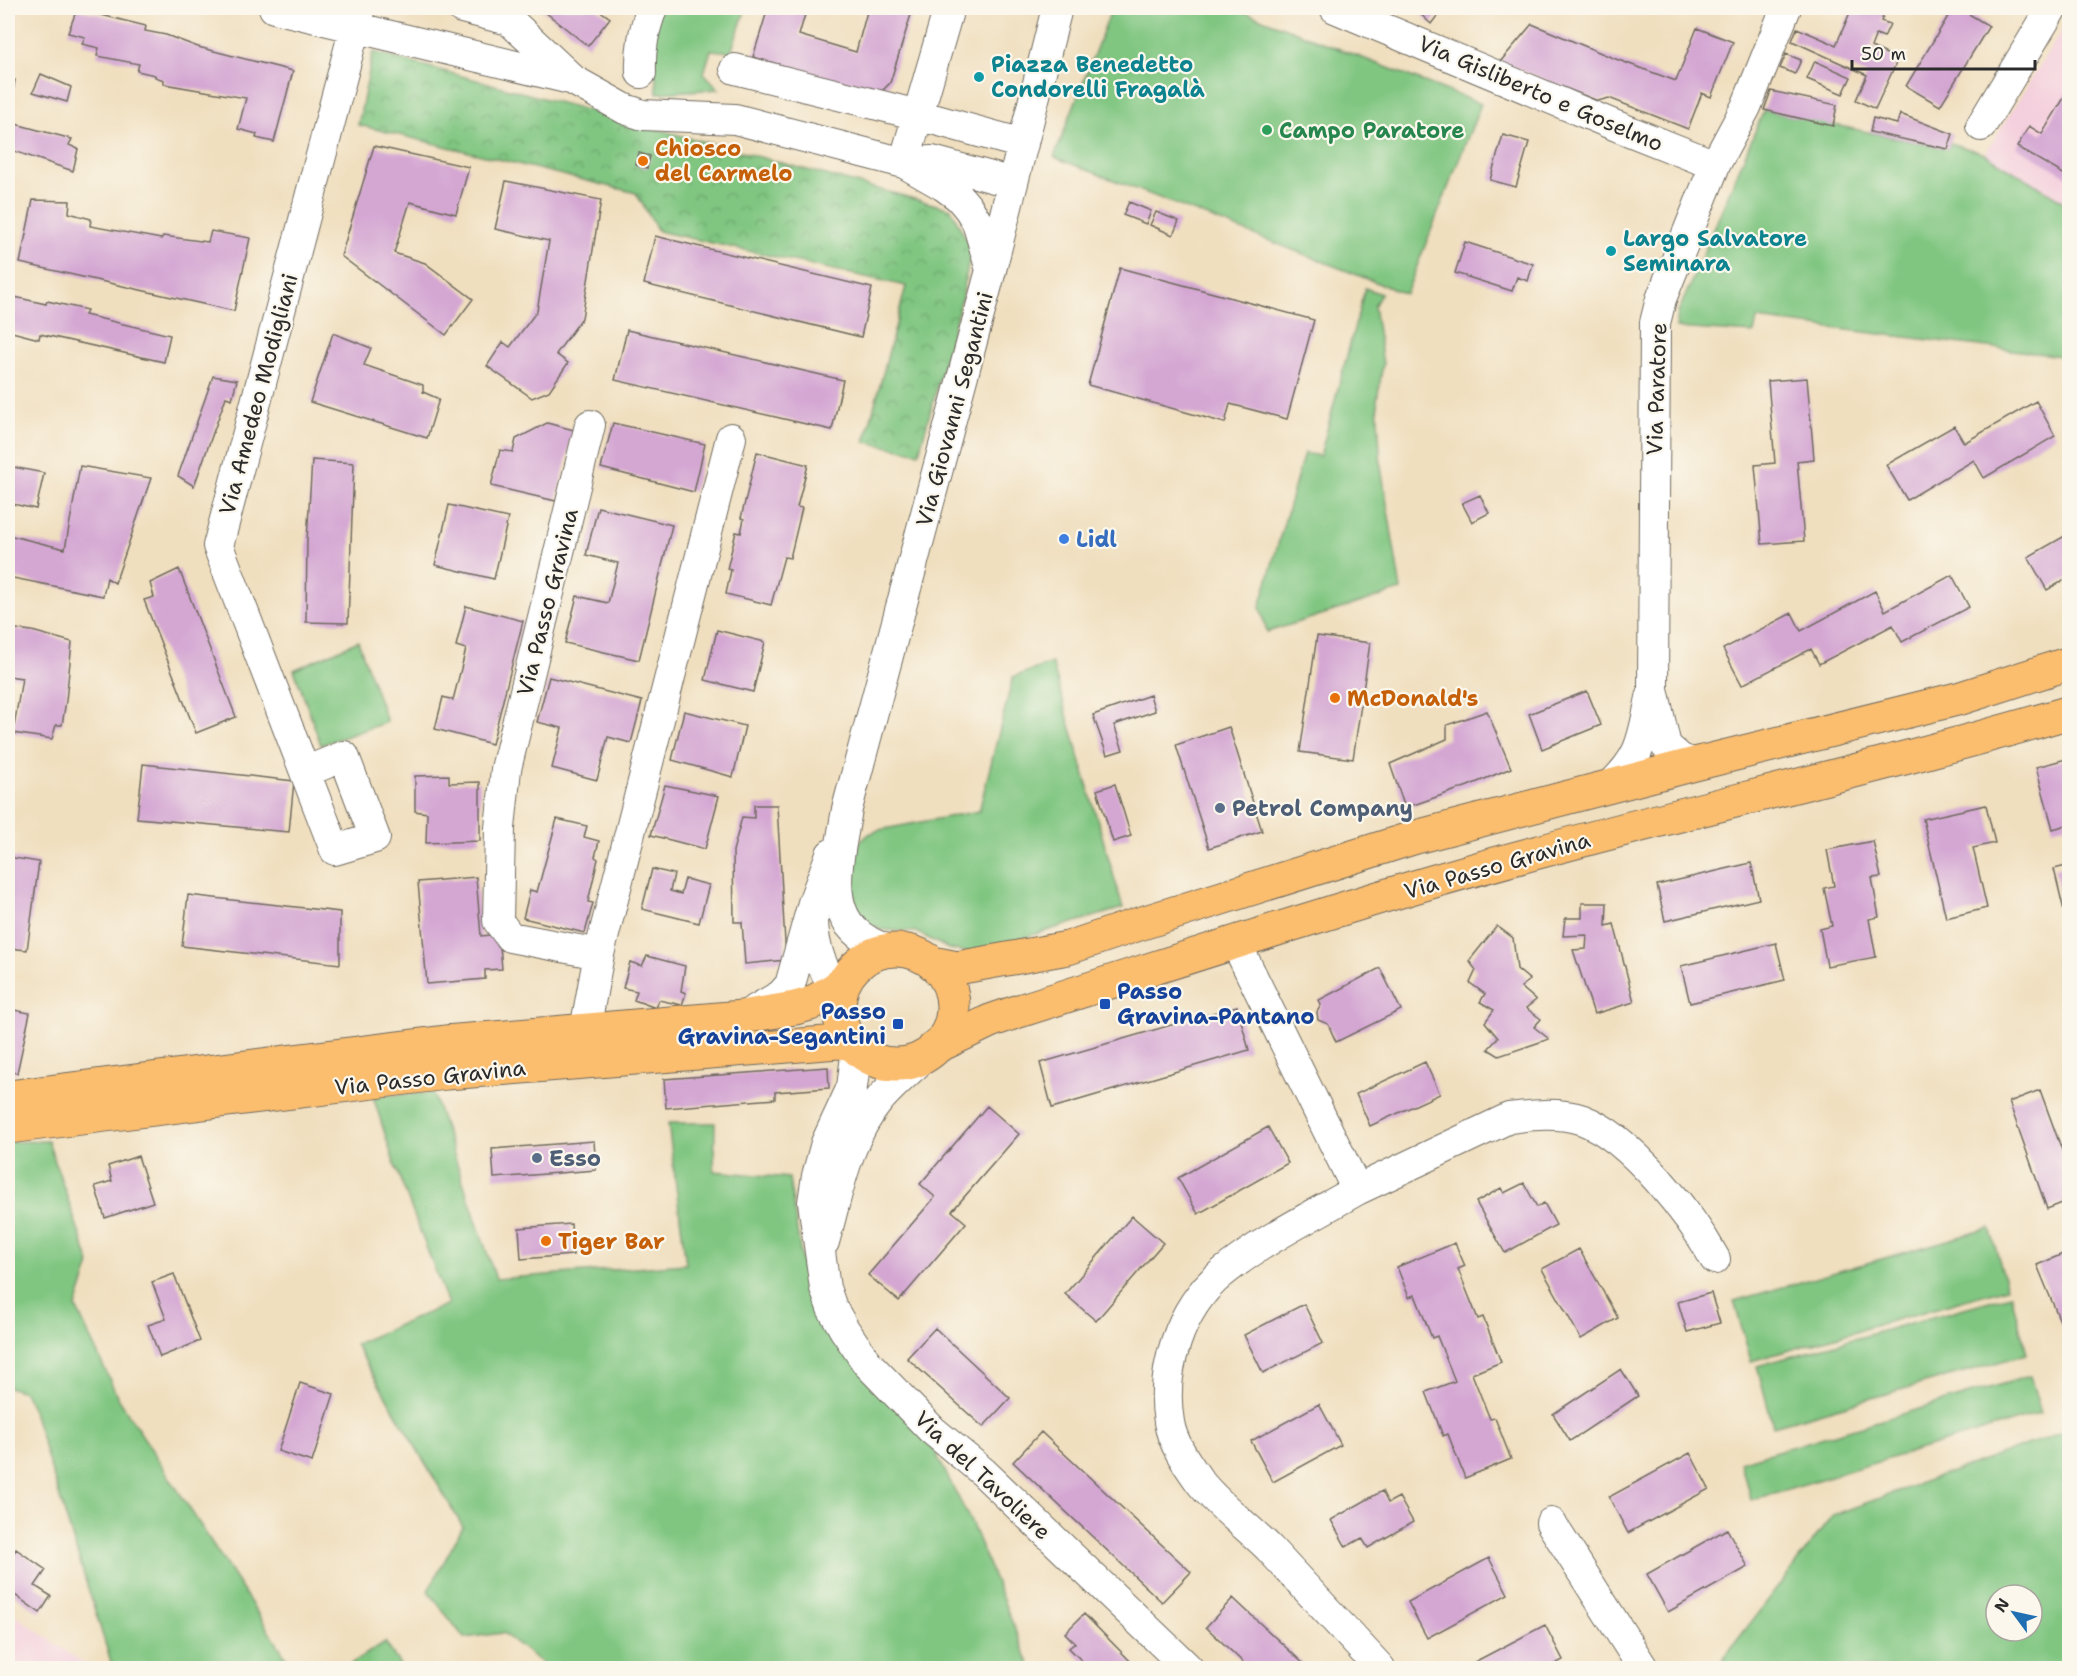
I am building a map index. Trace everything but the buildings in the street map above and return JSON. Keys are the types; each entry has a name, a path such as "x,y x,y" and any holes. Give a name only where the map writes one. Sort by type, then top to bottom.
{"main road":[{"name":"Via Passo Gravina","path":"932,963 957,968 1068,948 1404,840 1961,698 2070,663"},
{"name":"Via Passo Gravina","path":"931,1051 999,1017 1449,877 1974,740 2070,712"},
{"path":"889,950 916,954 932,963 945,979 952,1000 947,1031 931,1051 912,1061 895,1064 870,1058 855,1046 841,1022 840,988 864,959 889,950"},
{"name":"Via Passo Gravina","path":"8,1097 445,1042 742,1017 810,1004 840,988"},
{"name":"Via Passo Gravina","path":"8,1127 447,1073 838,1042 855,1046"}],"street":[{"path":"274,8 358,18 573,80 625,109 643,115 735,119 904,163 944,186 959,197 969,209 977,222 991,270"},
{"path":"462,8 509,20 573,80"},
{"path":"641,72 640,50 643,32 652,8"},
{"path":"904,163 949,8"},
{"name":"Via Giovanni Segantini","path":"742,1017 781,995 790,985 813,903 847,809 991,270 1057,8"},
{"name":"Via Gisliberto e Goselmo","path":"1335,8 1715,165"},
{"name":"Via Paratore","path":"1608,788 1632,762 1639,750 1653,689 1654,366 1655,323 1660,299 1715,165 1746,107 1786,8"},
{"path":"1981,126 2052,8"},
{"name":"Via Amedeo Modigliani","path":"305,772 218,546 358,18"},
{"path":"735,69 1023,144"},
{"path":"904,163 932,162 1013,183"},
{"name":"Via Passo Gravina","path":"590,424 506,769 500,828 498,921 510,937 598,954"},
{"path":"585,1030 598,954 731,438"},
{"name":"Via Paratore","path":"1653,689 1666,746 1681,759 1695,764"},
{"name":"Via Giovanni Segantini","path":"847,809 837,885 840,910 847,925 855,933 872,945 889,950"},
{"path":"813,903 816,949 822,966 840,988"},
{"path":"1236,943 1357,1190"},
{"path":"821,1254 813,1202 817,1176 826,1143 852,1087 855,1046"},
{"path":"821,1254 839,1184 858,1133 880,1099 931,1051"},
{"path":"1380,1668 1266,1546 1201,1483 1178,1447 1169,1423 1167,1390 1171,1358 1182,1327 1198,1299 1220,1275 1246,1255 1357,1190 1509,1118 1534,1115 1564,1115 1581,1119 1615,1138 1652,1173 1705,1240 1715,1259"},
{"name":"Via del Tavoliere","path":"821,1254 825,1288 832,1308 867,1363 932,1430 983,1472 1188,1668"},
{"path":"1551,1523 1642,1668"}],"shaded area":[{"path":"2069,19 2069,205 1985,154"},
{"path":"8,1610 90,1668 8,1668"}],"green space":[{"path":"659,8 746,8 731,52 711,50 704,73 719,89 657,93 656,76 648,73"},
{"name":"Campo Paratore","path":"1112,8 1234,8 1481,104 1406,294 1054,157"},
{"path":"373,52 951,209 971,249 963,293 919,453 865,442 906,286 658,231 636,193 358,125"},
{"path":"1764,110 1948,149 1950,143 1985,154 2069,205 2069,357 1757,319 1754,333 1676,328 1678,313"},
{"path":"1365,288 1381,294 1374,306 1383,364 1377,400 1381,467 1401,590 1267,632 1260,607 1304,453 1320,456"},
{"path":"358,641 387,722 321,745 294,670"},
{"path":"1052,663 1123,908 972,953 949,949 916,932 882,930 867,923 857,908 851,879 859,843 869,834 879,830 979,811 1013,677"},
{"path":"433,1093 496,1279 686,1264 668,1123 715,1123 714,1171 789,1178 804,1275 820,1309 933,1448 971,1522 1031,1668 548,1668 503,1633 464,1638 428,1591 463,1527 355,1344 448,1304 394,1163 373,1096"},
{"path":"48,1141 90,1264 76,1307 118,1398 293,1668 110,1668 111,1662 32,1408 24,1392 8,1387 8,1142"},
{"path":"1990,1228 2007,1288 1751,1361 1734,1301"},
{"path":"2011,1295 2027,1354 1773,1426 1757,1366"},
{"path":"2030,1376 2041,1413 1751,1500 1740,1462"},
{"path":"2069,1432 2069,1668 1716,1668 1833,1515 2060,1433"},
{"path":"385,1642 402,1668 344,1668"}],"place":[{"name":"Piazza Benedetto Condorelli Fragalà","path":"979,77"},
{"name":"Campo Paratore","path":"1267,130"},
{"name":"Chiosco del Carmelo","path":"643,161"},
{"name":"Largo Salvatore Seminara","path":"1611,251"},
{"name":"Lidl","path":"1064,539"},
{"name":"McDonald's","path":"1335,698"},
{"name":"Petrol Company","path":"1220,808"},
{"name":"Passo Gravina-Pantano","path":"1105,1004"},
{"name":"Passo Gravina-Segantini","path":"898,1024"},
{"name":"Esso","path":"537,1158"},
{"name":"Tiger Bar","path":"546,1241"}]}
